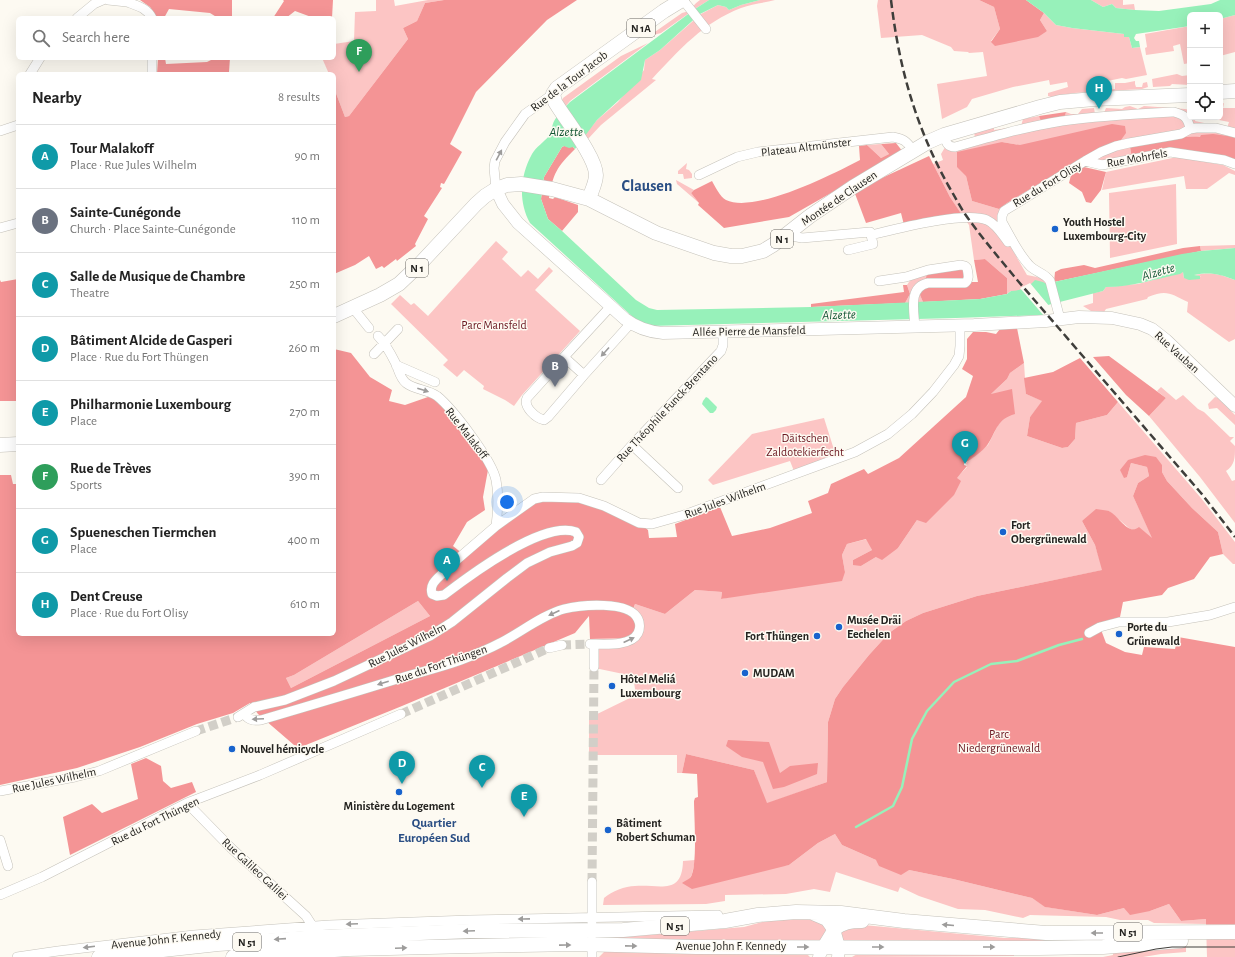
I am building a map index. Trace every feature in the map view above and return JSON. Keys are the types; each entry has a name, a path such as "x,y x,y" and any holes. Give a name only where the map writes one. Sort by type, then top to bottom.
{"main road":[{"name":"Rue de la Tour Jacob","path":"553,94 557,88 664,11 685,3"},
{"path":"1223,92 1235,91"},
{"path":"553,94 555,102 582,142 592,162 596,176 589,199"},
{"name":"Montée de Clausen","path":"496,189 507,185 521,184 552,189 589,199 656,233 721,255 742,256 764,251 853,186 913,150 944,135 1060,102 1187,95"},
{"name":"Allée Pierre de Mansfeld","path":"496,189 503,204 518,223 631,323 652,332 723,332 915,324 960,326 1011,324 1060,319"},
{"name":"N 1","path":"336,315 380,295 399,284 418,266 476,204 496,189"},
{"name":"Rue Vauban","path":"1060,319 1079,316 1112,318 1140,324 1152,329 1166,340 1235,406"},
{"path":"0,445 16,444"},
{"name":"Avenue John F. Kennedy","path":"99,957 218,944 316,931 363,935 470,931 592,923 623,930 725,922 758,915 810,912 841,913 904,921 1050,933 1206,937"},
{"name":"N 51","path":"810,912 827,919 834,929 840,924 848,921 904,921"},
{"path":"821,952 834,929"},
{"path":"834,929 839,952"},
{"name":"N 51","path":"1206,937 1235,932"},
{"name":"Avenue John F. Kennedy","path":"233,957 321,954 448,946 592,951 821,952 1103,947 1206,937"},
{"name":"N 51","path":"1206,937 1235,942"}],"street":[{"path":"79,16 94,4 103,0"},
{"path":"108,0 128,1 148,11 151,16"},
{"path":"685,3 706,29"},
{"path":"31,72 39,60"},
{"path":"152,60 152,72"},
{"name":"Rue de la Tour Jacob","path":"496,189 494,168 495,161 505,142 525,114 553,94"},
{"path":"944,135 947,144 951,147 955,147 1028,128 1062,121 1174,112 1183,114 1189,121 1190,129"},
{"path":"0,131 16,126"},
{"name":"Rue du Fort Olisy","path":"1060,319 1048,277 1031,267 1012,240 1002,222 1004,211 1085,161 1116,146 1181,134 1190,129 1216,128 1235,133"},
{"name":"Plateau Altmünster","path":"699,175 737,157 758,152 788,148 893,137 907,141 913,150"},
{"name":"Rue Mohrfels","path":"1085,161 1102,165 1170,152 1224,160 1235,164"},
{"path":"871,235 959,218 986,220 994,224 1008,242 1012,240"},
{"path":"0,228 16,224"},
{"path":"787,235 802,238 870,232 873,244 848,250"},
{"path":"879,281 906,277 928,270 961,265 967,268 969,277 965,282 922,284 916,290 914,298 915,324"},
{"path":"611,306 527,398 525,402 526,406 540,419 544,420 548,417 631,323"},
{"path":"353,308 369,328"},
{"name":"Rue Jules Wilhelm","path":"241,716 254,707 285,700 334,681 430,636 452,622 527,563 550,552 572,546 577,543 579,537 576,532 571,530 544,535 518,546 489,562 444,594 437,596 432,594 431,589 434,582 445,570 496,526 534,499 543,497 579,498 604,506 639,523 652,524 684,515 854,452 888,434 912,414 933,392 954,365 959,356 960,326"},
{"path":"374,354 381,339 398,329"},
{"name":"Rue Théophile Funck-Brentano","path":"601,480 721,351 724,345 723,332"},
{"name":"Rue Malakoff","path":"381,339 396,365 401,378 411,386 428,391 436,396 453,412 488,461 494,472 497,488 498,504 496,526"},
{"path":"564,357 584,375"},
{"path":"396,365 435,382"},
{"path":"632,445 678,488"},
{"name":"Rue du Fort Thüngen","path":"241,716 254,721 260,720 459,660 499,644 549,615 562,610 578,606 626,608 636,616 639,621 640,627 638,633 635,638 624,643 592,644 594,667"},
{"path":"1089,633 1100,627 1119,622 1168,622 1210,615 1235,607"},
{"path":"549,648 562,645"},
{"name":"Rue du Fort Thüngen","path":"0,895 42,878 187,803 260,775 401,714"},
{"name":"Rue Jules Wilhelm","path":"0,791 99,771 196,731"},
{"name":"Rue Galileo Galilei","path":"187,803 231,848 306,916 316,931"},
{"path":"0,840 8,866"},
{"path":"592,882 592,951"},
{"name":"Avenue John F. Kennedy","path":"363,935 385,924 395,921"},
{"name":"Avenue John F. Kennedy","path":"17,957 58,954 194,935 316,931 395,921 592,923"},
{"path":"316,931 321,954"}],"green space":[{"path":"140,0 232,0 232,16 215,16 210,13 169,9 165,16 156,16 150,7"},
{"path":"283,0 333,0 332,16 309,16 295,11 289,16 274,16 284,1"},
{"path":"376,0 394,0 395,6 428,0 444,0 425,3 417,21 403,28 408,39 349,116 345,117 336,93 336,72 328,72 323,60 336,60 336,44 354,41 355,12 376,11"},
{"path":"444,0 577,0 547,20 476,92 450,144 462,152 444,184 441,183 440,187 442,188 424,216 428,219 415,244 416,246 397,261 396,259 384,268 382,266 376,269 369,256 355,265 336,273 336,93 345,117 349,116 408,39 403,28 417,21 425,3"},
{"path":"700,0 709,0 661,33 649,36 682,13 688,11"},
{"path":"760,0 775,0 741,8 715,21 704,29 682,47 652,79 656,80 601,125 587,140 584,135 597,120 618,102 644,70 645,60 660,50 701,14 718,5 726,7 729,10"},
{"path":"878,0 979,0 994,7 1000,29 991,41 1047,31 1040,20 1044,13 1056,25 1124,34 1129,37 1132,48 1140,47 1147,75 1098,83 1099,91 1115,89 1115,83 1135,81 1136,87 1142,87 1143,83 1147,82 1148,87 1142,89 1074,93 1051,97 1048,96 1048,93 1068,87 1067,82 1050,85 1049,80 1013,87 972,99 967,107 942,119 937,84 987,76 983,52 969,53 954,51 951,47 922,35 881,38 877,6"},
{"path":"979,0 1026,0 1044,13 1040,20 1047,31 1038,37 995,46 991,42 1000,29 994,7"},
{"path":"1091,0 1123,0 1123,5 1134,4 1135,10 1116,8 1112,4 1103,7"},
{"path":"1235,15 1235,52 1223,55 1223,48 1223,18"},
{"path":"1187,27 1187,64 1184,64 1180,44 1173,46 1174,51 1146,55 1145,48 1147,47 1145,34"},
{"path":"648,43 570,101 565,107 561,102 563,98 621,56"},
{"path":"158,60 165,60 166,64 230,60 229,72 157,72"},
{"path":"1177,74 1182,76 1187,75 1187,85 1172,84 1170,86 1153,87 1152,79"},
{"path":"1130,106 1138,109 1144,106 1185,109 1187,109 1187,120 1195,120 1227,128 1229,122 1219,120 1223,120 1223,108 1235,108 1235,137 1194,137 1174,139 1130,147 1132,158 1102,165 1085,161 1004,211 1008,242 1027,275 1047,281 1048,285 1031,284 1018,291 1011,291 1007,294 1007,278 985,259 974,260 969,225 964,218 950,214 961,214 950,197 933,164 943,160 941,154 947,144 975,138 974,132 994,127 994,130 1021,126 1023,119 1039,116 1042,121 1063,118 1066,112 1078,114 1082,109 1094,108 1095,114 1104,113 1106,108 1122,109","holes":["1002,142 1019,145 1099,148 999,209 972,201 966,176"]},
{"path":"1066,112 1064,118 1041,121 1039,116"},
{"path":"1112,124 1125,126 1126,133 1121,140 1099,148 999,209 972,201 966,176 957,167 957,152 1002,142 1020,145"},
{"path":"1213,134 1235,137 1235,164 1178,152 1132,158 1130,147 1174,138 1200,137 1201,135"},
{"path":"896,143 903,152 789,217 724,228 698,205 699,203 691,193 712,181 720,194 726,200 739,203 755,202 794,190 860,160 859,146 867,145 881,158 889,154 881,144"},
{"path":"881,144 889,154 881,158 867,145"},
{"path":"564,146 573,147 575,149 560,166 554,176 549,198 553,199 555,197 578,205 578,212 562,231 548,219 541,199 544,177"},
{"path":"929,156 950,197 962,215 958,213 904,225 901,213 866,223 854,191"},
{"path":"1177,157 1223,165 1235,171 1235,175 1229,173 1207,189 1186,189 1184,176 1102,190 1106,172"},
{"path":"687,163 686,169 692,174 692,178 684,179 683,174 678,174 678,171"},
{"path":"1084,167 1106,172 1101,190 1091,203 1086,202 1082,192 1069,183 1071,175"},
{"path":"676,180 694,190 691,193 699,203 677,184"},
{"path":"1176,184 1177,244 1110,258 1109,193"},
{"name":"Parc Mansfeld","path":"496,241 508,252 502,259 521,277 528,270 538,279 549,267 553,271 535,290 580,331 522,395 514,406 483,389 484,386 464,370 457,377 443,365 448,360 391,304 400,295 411,305 414,303 428,316"},
{"path":"1235,245 1235,248 1201,251 1200,246"},
{"path":"1200,246 1201,251 1054,282 1055,272 1061,269 1084,265 1095,268 1183,248"},
{"path":"985,259 1007,278 1007,294 980,299 923,302 920,295 921,289 928,283 926,278 928,270 965,266 965,282 978,282 974,260"},
{"path":"928,270 928,283 920,295 923,302 905,303 910,294 907,285 911,279"},
{"path":"1183,272 1184,278 1201,277 1193,275 1210,273 1235,280 1235,339 1229,342 1187,312 1188,302 1165,293 1160,293 1148,297 1147,299 1106,309 1104,312 1091,311 1083,306 1093,303 1093,293 1103,291 1106,287 1138,284"},
{"path":"16,279 16,401 0,401 0,280 1,282"},
{"path":"903,285 907,285 910,294 905,303 811,307 811,304 904,292"},
{"path":"1017,328 1024,363 1010,373 1007,379 991,394 1012,389 1015,414 1004,419 986,446 973,458 964,463 964,465 967,466 957,478 961,481 954,495 926,523 917,520 898,548 882,560 876,557 861,566 853,565 853,560 872,550 866,539 847,544 842,555 845,572 842,581 721,599 722,592 695,590 665,614 635,604 632,612 637,623 634,633 624,638 590,639 589,616 575,633 301,747 294,745 258,714 250,703 233,713 197,724 140,747 77,768 0,785 0,475 11,475 13,484 16,484 16,636 336,636 336,349 351,353 370,377 392,390 389,401 405,405 428,397 434,398 450,413 473,443 488,470 483,497 485,510 467,522 453,546 463,554 534,499 579,498 639,523 648,530 649,538 677,537 675,524 720,507 732,536 770,528 812,513 808,501 828,493 831,484 864,469 868,474 899,458 966,397 973,376 962,369 967,359 967,339 973,332 996,334 1000,329","holes":["418,601 430,616 291,688 286,678 294,675"]},
{"path":"1109,356 1166,398 1149,416 1126,395 1093,357"},
{"path":"1080,358 1118,402 1107,415 1076,423 1075,439 1068,447 1062,448 1027,436 1030,417 1042,401 1026,394 1024,378 1053,372"},
{"path":"1024,363 1026,394 1043,401 1030,417 1027,436 1062,448 1068,447 1075,439 1076,423 1107,415 1118,402 1201,498 1235,542 1235,564 1233,564 1223,554 1218,532 1192,508 1167,481 1162,472 1162,465 1128,460 1127,477 1131,463 1147,467 1149,476 1138,483 1133,496 1153,539 1136,530 1130,529 1109,511 1082,521 1095,545 1103,570 977,596 923,613 906,621 889,633 869,655 835,699 828,722 827,782 766,804 754,770 686,754 682,773 677,773 677,755 589,755 589,718 636,695 633,676 590,667 590,639 624,638 635,604 665,614 695,590 722,592 721,599 845,572 842,555 847,544 867,539 872,550 853,560 861,566 876,557 898,548 917,520 967,467 966,463 988,445 999,423 1006,416 990,395 1007,379 1010,373"},
{"path":"1161,387 1176,400 1183,395 1198,409 1204,412 1230,437 1234,437 1230,441 1235,446 1234,461 1226,471 1232,481 1235,480 1235,523 1200,477 1149,416 1166,398 1157,391"},
{"path":"1215,397 1218,398 1235,415 1235,425 1217,408 1209,409 1208,404"},
{"name":"Däitschen Zaldotekierfecht","path":"824,418 836,456 794,471 790,461 713,485 708,480 752,434"},
{"name":"Parc Niedergrünewald","path":"1145,455 1156,457 1162,465 1162,472 1167,481 1192,508 1218,532 1223,554 1210,557 1194,579 1168,588 1162,595 1123,602 1119,622 1100,627 1106,643 1125,652 1142,655 1144,647 1175,649 1178,637 1235,647 1235,924 1206,924 1206,919 1181,921 1169,904 1150,911 1130,915 1124,908 1097,915 1045,907 1032,898 909,870 901,875 879,866 876,860 842,845 835,834 818,843 789,865 692,889 682,883 690,878 694,864 694,801 695,798 698,797 697,774 682,773 686,754 754,770 767,803 827,782 828,722 835,699 869,655 889,633 906,621 923,613 977,596 1102,570 1095,545 1082,521 1096,509 1113,513 1127,527 1135,529 1139,527 1152,538 1133,496 1138,483 1149,476 1147,467 1131,463 1127,477 1124,478 1120,470 1128,460"},
{"path":"418,601 430,616 291,688 286,678 294,675"},
{"path":"728,740 769,742 780,773 790,766 818,763 817,774 784,787 773,789 763,762 742,757 726,746"},
{"path":"146,758 161,766 163,781 171,788 192,782 196,792 70,855 63,817 92,804 102,813 138,799 131,764"},
{"path":"835,834 842,845 876,860 909,870 1032,898 1046,907 1097,915 1124,908 1150,911 1169,904 1181,921 1206,919 1207,924 1235,924 1235,957 1207,957 1206,924 1154,923 1148,920 1120,920 1106,917 1030,915 1023,918 985,910 958,909 919,896 900,887 898,892 836,872 830,892 814,889 786,894 725,895 725,901 706,904 603,905 604,898 623,888 631,886 668,886 674,884 679,879 682,872 683,861 695,860 690,878 789,865 818,843"},
{"path":"807,916 827,927 822,940 623,941 611,938 744,927 766,921"},
{"path":"863,925 1005,938 1110,939 1122,942 844,941 841,938 841,931 843,929"},
{"path":"1186,944 1186,952 1143,957 1103,957 1113,955 1113,951"},
{"path":"604,952 805,952 810,957 599,957"},
{"path":"859,953 1014,953 1014,956 852,957"}],"water":[{"name":"Alzette","path":"709,0 760,0 729,10 726,7 718,5 700,14 660,50 645,60 641,80 597,120 575,149 573,147 562,147 544,177 541,199 548,219 636,300 649,308 657,310 811,307 980,299 1007,294 1011,291 1027,287 1035,280 1048,285 1054,282 1182,254 1235,248 1235,280 1219,275 1205,274 1194,275 1200,276 1200,279 1189,280 1184,278 1183,272 1180,274 1134,284 1106,287 1103,291 1044,306 1043,315 650,326 635,319 530,223 526,215 522,197 525,171 532,154 549,136 555,120 570,102"},
{"path":"1026,0 1091,0 1103,7 1112,4 1116,8 1159,11 1211,4 1220,0 1235,0 1235,15 1223,18 1223,12 1187,12 1187,26 1136,34 1134,38 1136,41 1139,41 1140,47 1132,48 1129,37 1124,37 1124,34 1056,25 1044,13"},
{"path":"706,397 717,407 713,413 710,413 702,404"}],"pier":[{"path":"1030,283 1050,307 1046,308 1044,316 1020,288"}],"waterway":[{"path":"856,827 893,806 902,787 912,739 927,711 954,682 991,664 1017,661 1059,645 1082,639"}],"tunnel":[{"path":"562,645 590,644"},
{"path":"401,714 549,648"},
{"path":"592,882 594,667"},
{"path":"196,731 238,717"}],"tram line":[{"path":"1118,957 1172,947 1235,947"}],"railway":[{"path":"891,0 894,25 910,95 936,163 963,211 984,240 1018,281 1201,493 1235,537"}],"place":[{"name":"Rue de Trèves","path":"359,72"},
{"name":"Dent Creuse","path":"1099,109"},
{"name":"Youth Hostel Luxembourg-City","path":"1055,229"},
{"name":"Sainte-Cunégonde","path":"555,387"},
{"name":"Spueneschen Tiermchen","path":"965,464"},
{"name":"Fort Obergrünewald","path":"1003,532"},
{"name":"Tour Malakoff","path":"447,581"},
{"name":"Musée Dräi Eechelen","path":"839,627"},
{"name":"Porte du Grünewald","path":"1119,634"},
{"name":"Fort Thüngen","path":"817,636"},
{"name":"MUDAM","path":"745,673"},
{"name":"Hôtel Meliá Luxembourg","path":"612,686"},
{"name":"Nouvel hémicycle","path":"232,749"},
{"name":"Bâtiment Alcide de Gasperi","path":"402,784"},
{"name":"Salle de Musique de Chambre","path":"482,788"},
{"name":"Ministère du Logement","path":"399,792"},
{"name":"Philharmonie Luxembourg","path":"524,817"},
{"name":"Bâtiment Robert Schuman","path":"608,830"}],"district":[{"name":"Clausen","path":"647,185"},
{"name":"Quartier Européen Sud","path":"434,830"}]}
